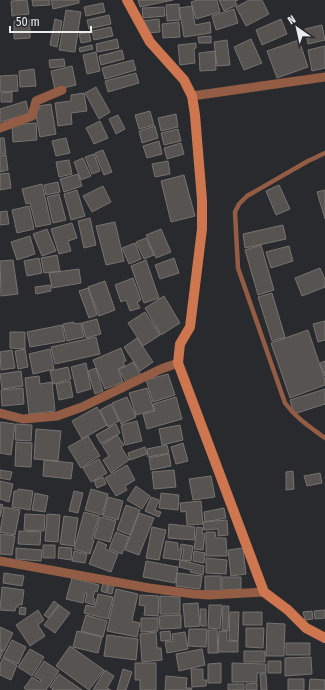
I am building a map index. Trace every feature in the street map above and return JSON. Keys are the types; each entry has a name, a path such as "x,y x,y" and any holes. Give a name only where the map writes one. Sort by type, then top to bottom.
{"main road":[{"path":"127,0 150,42 184,80 192,96 195,115 202,200 202,229 190,326 180,344 178,363 264,592 288,610 306,628 325,638"}],"street":[{"path":"192,96 325,77"},
{"path":"0,128 32,116 36,101 62,90"},
{"path":"0,413 23,419 57,416 82,407 178,363"},
{"path":"0,561 149,588 194,594 209,595 264,592"}],"lane":[{"path":"325,153 308,161 247,196 239,204 235,212 238,268 285,402 299,419 325,438"}],"building":[{"path":"27,0 29,14 12,16 11,1"},
{"path":"32,0 49,0 50,5 33,6"},
{"path":"51,0 79,0 79,3 53,9"},
{"path":"138,0 173,0 140,7"},
{"path":"197,0 217,0 220,12 196,19 191,2"},
{"path":"219,0 238,0 235,1 237,5 224,11"},
{"path":"249,0 262,0 269,14 246,26 236,7"},
{"path":"103,3 105,12 86,16 84,7"},
{"path":"179,4 180,20 167,21 166,5"},
{"path":"192,6 195,25 210,22 211,33 184,37 179,8"},
{"path":"164,7 165,16 143,18 142,8"},
{"path":"234,9 238,23 216,30 212,16"},
{"path":"66,10 81,12 75,52 59,50"},
{"path":"109,15 111,24 89,29 87,20"},
{"path":"55,19 62,21 57,47 50,45"},
{"path":"159,19 160,32 146,33 141,21"},
{"path":"281,19 287,34 262,45 256,30"},
{"path":"30,20 30,38 14,39 14,21"},
{"path":"179,22 180,37 163,38 162,24"},
{"path":"322,25 325,40 308,44 305,29"},
{"path":"111,27 113,36 94,40 92,31"},
{"path":"89,32 91,41 81,43 79,34"},
{"path":"211,36 211,43 199,43 198,37"},
{"path":"117,39 119,48 97,52 96,44"},
{"path":"251,39 262,63 244,70 234,47"},
{"path":"227,40 230,65 217,66 214,42"},
{"path":"299,40 308,67 277,78 267,51"},
{"path":"196,43 196,48 194,49 195,63 180,65 178,45"},
{"path":"92,45 93,49 80,52 79,48"},
{"path":"325,46 325,68 312,71 308,50"},
{"path":"122,50 124,59 101,65 99,56"},
{"path":"215,51 216,70 200,71 199,53"},
{"path":"96,52 100,71 87,74 83,55"},
{"path":"64,59 65,66 50,68 49,60"},
{"path":"133,60 136,70 105,79 102,68"},
{"path":"72,66 76,85 55,90 51,71"},
{"path":"34,69 36,86 20,87 19,71"},
{"path":"136,73 139,83 108,92 105,81"},
{"path":"17,75 18,91 0,92 0,76"},
{"path":"96,87 110,112 99,119 85,93"},
{"path":"12,92 12,102 1,102 1,93"},
{"path":"84,93 87,111 71,113 72,124 58,126 55,103 71,101 71,95"},
{"path":"26,101 29,114 0,122 0,109"},
{"path":"51,104 56,134 40,137 35,110 40,109 39,106"},
{"path":"150,111 154,125 139,129 135,115"},
{"path":"176,114 178,127 161,131 158,118"},
{"path":"118,115 125,129 116,134 109,119"},
{"path":"100,121 108,138 94,144 86,128"},
{"path":"36,123 37,140 13,142 12,125"},
{"path":"155,126 158,138 142,143 139,131"},
{"path":"178,129 181,141 164,145 161,133"},
{"path":"0,138 4,138 6,154 0,154"},
{"path":"66,138 70,153 56,156 52,141"},
{"path":"159,141 162,154 147,158 143,146"},
{"path":"181,143 184,154 167,159 164,148"},
{"path":"103,150 112,172 104,175 95,153"},
{"path":"94,154 100,171 92,174 85,157"},
{"path":"6,155 8,170 0,172 0,156"},
{"path":"83,158 91,176 81,180 74,162"},
{"path":"69,160 72,174 59,177 56,162"},
{"path":"168,161 170,174 155,177 152,164"},
{"path":"9,173 11,188 0,190 0,174"},
{"path":"78,174 82,186 64,192 60,179"},
{"path":"184,175 195,216 171,222 161,181"},
{"path":"58,182 60,192 46,195 44,185"},
{"path":"42,184 51,224 36,227 30,203 26,204 22,189"},
{"path":"279,185 290,209 276,215 266,191"},
{"path":"103,186 111,202 92,212 83,196"},
{"path":"77,190 85,216 71,220 64,194"},
{"path":"325,190 325,219 317,192"},
{"path":"59,194 66,220 53,223 47,197"},
{"path":"29,206 34,229 17,233 12,210"},
{"path":"7,211 9,224 0,225 0,212"},
{"path":"90,218 96,245 84,248 78,221"},
{"path":"115,222 124,261 106,265 96,226"},
{"path":"72,223 77,238 68,241 71,251 59,254 51,229"},
{"path":"283,225 286,239 245,248 243,234"},
{"path":"47,229 56,251 42,256 33,234"},
{"path":"161,229 171,252 156,258 146,235"},
{"path":"30,236 35,254 17,260 11,242"},
{"path":"146,238 154,255 144,259 136,242"},
{"path":"135,243 141,259 129,264 122,248"},
{"path":"261,245 274,290 258,295 245,250"},
{"path":"289,246 293,261 271,268 266,252"},
{"path":"57,255 60,271 44,273 41,258"},
{"path":"39,258 42,273 27,276 24,261"},
{"path":"174,258 179,273 160,279 155,265"},
{"path":"13,260 18,294 1,296 0,261"},
{"path":"146,260 159,298 144,303 131,266"},
{"path":"320,268 325,279 325,287 302,296 295,278"},
{"path":"79,269 81,283 52,288 49,273"},
{"path":"133,278 141,300 137,302 140,308 130,311 126,300 121,302 115,285"},
{"path":"105,281 115,310 99,316 88,287"},
{"path":"50,285 51,291 36,294 35,287"},
{"path":"88,288 97,315 89,318 79,291"},
{"path":"272,293 285,337 272,341 258,297"},
{"path":"164,296 180,323 161,335 145,308"},
{"path":"145,312 160,335 143,346 128,323"},
{"path":"97,319 101,334 86,338 82,323"},
{"path":"325,321 325,340 318,342 313,324"},
{"path":"74,322 74,324 81,323 84,337 67,341 63,324"},
{"path":"62,325 65,341 30,347 27,332"},
{"path":"308,330 325,380 325,385 290,398 271,343"},
{"path":"10,332 25,332 25,349 10,348"},
{"path":"96,337 100,354 55,364 51,347"},
{"path":"137,338 153,362 140,371 124,347"},
{"path":"121,348 126,361 123,362 125,366 118,369 123,382 105,389 93,360"},
{"path":"25,349 28,367 18,369 15,351"},
{"path":"50,349 54,369 33,374 29,354"},
{"path":"12,350 15,368 1,370 0,352"},
{"path":"325,361 325,376 320,363"},
{"path":"133,362 141,375 127,384 119,370"},
{"path":"86,363 91,389 77,393 71,367"},
{"path":"68,367 71,379 53,384 50,371"},
{"path":"96,368 103,391 95,394 88,371"},
{"path":"21,371 23,386 2,389 0,374"},
{"path":"168,374 175,395 153,402 146,380"},
{"path":"39,376 40,384 52,382 55,411 29,414 25,378"},
{"path":"70,381 73,397 59,400 56,384"},
{"path":"23,388 24,404 2,406 1,390"},
{"path":"147,388 154,410 136,415 129,393"},
{"path":"325,389 325,404 294,414 290,400"},
{"path":"127,397 136,417 121,424 112,403"},
{"path":"176,397 182,419 147,429 143,414 155,411 153,404"},
{"path":"111,404 119,421 108,427 100,410"},
{"path":"97,407 107,425 82,439 72,421"},
{"path":"137,421 142,441 125,445 121,425"},
{"path":"0,422 15,424 11,455 0,453"},
{"path":"16,424 32,425 31,441 15,440"},
{"path":"116,424 120,433 101,444 96,435"},
{"path":"180,425 183,440 162,445 159,429"},
{"path":"36,429 61,431 58,461 34,459"},
{"path":"117,435 124,445 121,447 129,460 111,473 103,460 109,456 102,445"},
{"path":"88,436 100,456 81,468 68,447"},
{"path":"16,442 32,443 31,467 15,466"},
{"path":"183,443 188,461 176,464 171,447"},
{"path":"167,445 169,453 148,457 147,449"},
{"path":"145,447 147,454 130,460 128,453"},
{"path":"169,454 171,466 151,470 149,458"},
{"path":"99,459 107,473 91,482 83,468"},
{"path":"44,460 73,463 71,479 43,476"},
{"path":"127,465 135,480 125,486 127,490 116,496 105,478"},
{"path":"0,470 12,472 10,480 0,478"},
{"path":"174,470 176,487 154,489 152,472"},
{"path":"293,471 294,489 286,490 286,472"},
{"path":"320,473 322,483 307,486 304,476"},
{"path":"211,476 215,497 193,500 189,479"},
{"path":"103,477 106,484 97,488 94,481"},
{"path":"0,481 13,484 9,502 0,499"},
{"path":"136,486 150,496 142,509 127,500"},
{"path":"18,489 33,491 30,510 12,507 14,491 18,491"},
{"path":"91,489 108,494 102,515 85,510"},
{"path":"74,491 83,493 78,513 69,511"},
{"path":"35,493 48,496 45,512 32,510"},
{"path":"161,493 179,495 178,510 159,508"},
{"path":"108,497 123,501 118,520 103,516"},
{"path":"151,497 159,500 155,510 161,512 159,517 145,511"},
{"path":"201,501 203,524 187,525 186,511 181,512 180,503"},
{"path":"0,504 3,505 0,517"},
{"path":"126,505 140,510 130,535 117,530"},
{"path":"4,507 20,510 15,535 0,532"},
{"path":"224,508 226,518 205,522 204,512"},
{"path":"84,512 99,516 92,539 94,540 90,554 74,549"},
{"path":"139,513 154,518 139,555 125,550"},
{"path":"25,514 45,515 44,531 24,530"},
{"path":"47,514 60,515 58,542 45,541"},
{"path":"64,516 78,518 74,546 60,544"},
{"path":"100,517 116,521 110,542 94,538"},
{"path":"227,520 228,535 218,536 218,529 204,530 203,522"},
{"path":"169,524 195,527 194,540 168,538"},
{"path":"152,527 166,530 159,560 146,558"},
{"path":"197,527 203,528 202,533 205,534 203,550 194,549"},
{"path":"19,531 41,532 40,545 18,544"},
{"path":"116,532 129,537 122,554 109,549"},
{"path":"206,532 215,532 216,538 226,538 227,556 206,556"},
{"path":"0,534 15,536 12,555 0,554"},
{"path":"98,541 107,545 105,549 118,554 111,572 89,564"},
{"path":"166,541 178,543 178,550 182,550 180,560 163,558"},
{"path":"181,544 193,546 191,561 182,560 184,549 180,549"},
{"path":"43,545 55,545 55,558 43,558"},
{"path":"59,547 72,548 71,560 58,558"},
{"path":"16,548 42,550 41,561 16,559"},
{"path":"243,548 246,574 231,576 228,550"},
{"path":"74,551 87,554 85,563 72,561"},
{"path":"194,551 205,553 204,563 193,561"},
{"path":"206,558 227,560 226,574 206,573"},
{"path":"180,560 204,566 203,575 190,572 191,570 179,567"},
{"path":"146,561 178,567 175,583 143,577"},
{"path":"4,573 24,576 22,586 3,583"},
{"path":"177,573 202,576 200,589 176,586"},
{"path":"205,576 221,576 221,591 205,591"},
{"path":"222,577 241,577 241,589 222,590"},
{"path":"72,578 99,585 93,598 95,599 94,605 85,602 87,593 85,593 83,603 66,599"},
{"path":"103,583 108,584 106,593 101,591"},
{"path":"109,584 114,586 112,594 107,593"},
{"path":"2,587 24,590 22,605 19,604 15,611 0,610"},
{"path":"116,589 138,594 132,621 140,623 137,637 107,631"},
{"path":"98,594 113,597 108,619 84,613 86,605 95,607"},
{"path":"140,595 159,596 158,616 144,615 145,606 139,605"},
{"path":"160,596 180,597 180,614 160,614"},
{"path":"54,601 59,605 48,618 44,615"},
{"path":"198,603 200,626 185,627 183,604"},
{"path":"59,605 70,613 55,633 44,625"},
{"path":"209,605 222,605 220,629 208,628"},
{"path":"223,606 229,606 228,631 222,630"},
{"path":"20,607 26,608 25,615 19,614"},
{"path":"200,609 206,609 206,626 201,626"},
{"path":"38,610 44,620 38,625 45,636 30,646 16,625"},
{"path":"325,610 325,618 315,619 314,611"},
{"path":"312,611 313,619 305,620 303,612"},
{"path":"230,612 239,612 238,641 229,640"},
{"path":"243,612 262,612 262,625 243,625"},
{"path":"86,615 107,621 103,637 81,631"},
{"path":"181,615 181,628 160,629 159,616"},
{"path":"141,618 158,618 158,631 141,632"},
{"path":"267,623 285,624 284,656 266,656"},
{"path":"0,627 13,633 4,651 0,649"},
{"path":"246,628 264,628 263,648 246,647"},
{"path":"189,629 207,629 206,647 188,646"},
{"path":"208,630 217,630 218,653 208,653"},
{"path":"77,631 102,637 98,653 73,647"},
{"path":"170,631 171,640 161,641 160,632"},
{"path":"219,631 227,631 227,641 238,641 238,652 218,652"},
{"path":"156,632 157,648 161,648 162,660 142,662 140,634"},
{"path":"185,632 188,649 167,653 165,642 173,641 172,634"},
{"path":"107,635 138,639 136,660 104,656"},
{"path":"12,640 26,647 18,664 3,657"},
{"path":"286,643 310,643 310,655 286,655"},
{"path":"70,646 104,670 89,690 56,666"},
{"path":"30,649 44,657 32,676 18,667"},
{"path":"202,649 205,665 179,671 176,654"},
{"path":"0,650 3,651 0,659"},
{"path":"244,651 265,651 265,662 244,662"},
{"path":"311,657 312,674 285,676 285,658"},
{"path":"3,658 17,665 11,680 0,675 0,664"},
{"path":"44,661 59,671 46,690 27,690 24,688 32,677 40,682 41,680 34,676"},
{"path":"268,661 281,661 281,673 268,673"},
{"path":"135,663 156,663 156,690 140,690 140,680 135,680"},
{"path":"221,663 221,683 208,683 208,664"},
{"path":"232,663 266,664 266,673 257,673 257,682 232,682"},
{"path":"123,669 132,672 126,690 117,690"},
{"path":"191,669 203,669 203,680 207,680 206,686 192,687"},
{"path":"105,670 114,676 107,688 111,690 93,690"},
{"path":"59,674 82,690 52,690 53,689 50,687"},
{"path":"260,674 266,674 267,690 261,690"},
{"path":"166,676 187,678 186,688 192,688 191,690 165,690"},
{"path":"288,679 304,679 304,690 288,690"},
{"path":"310,679 325,680 325,690 309,690"},
{"path":"257,683 257,690 246,690 246,684"},
{"path":"228,684 244,684 244,690 228,690"}]}
